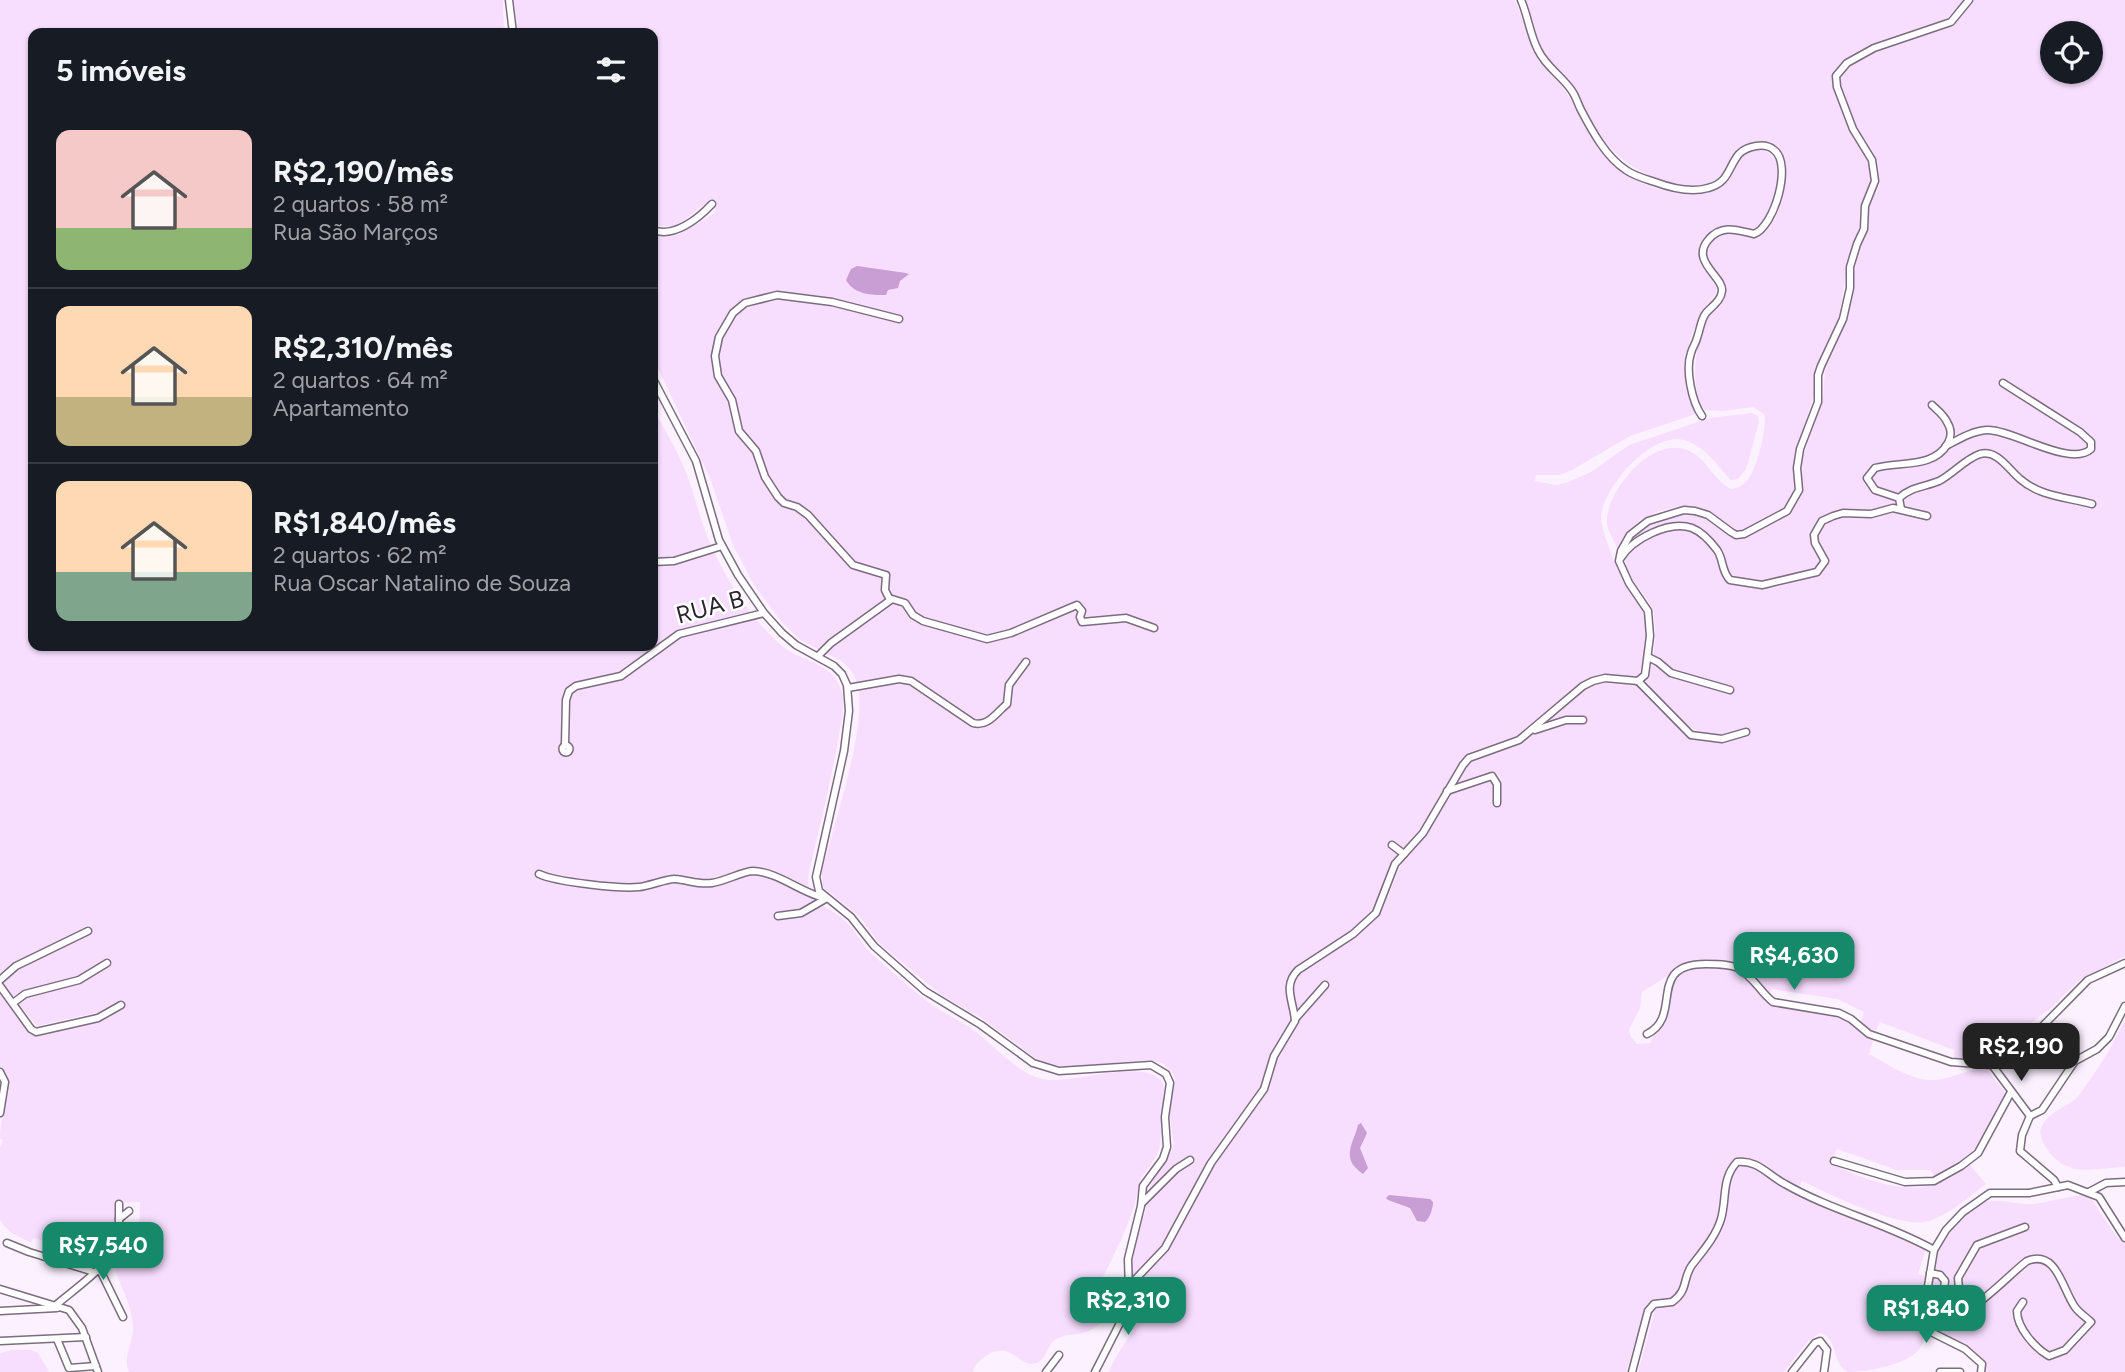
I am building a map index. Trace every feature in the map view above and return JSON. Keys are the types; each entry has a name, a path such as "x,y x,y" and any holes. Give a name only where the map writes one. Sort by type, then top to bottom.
{"street":[{"path":"509,0 512,28"},
{"path":"1521,0 1541,57 1571,90 1591,128 1613,158 1626,170 1667,187 1702,189 1715,186 1726,177 1738,156 1750,148 1766,146 1779,155 1779,189 1766,226 1754,234 1737,229 1722,230 1704,244 1704,259 1722,291 1716,304 1704,317 1689,359 1695,404 1702,416"},
{"path":"1638,681 1645,675 1650,628 1648,611 1629,583 1619,561 1630,535 1639,526 1658,516 1684,510 1708,516 1736,535 1744,534 1787,511 1799,490 1800,449 1818,402 1818,374 1843,319 1850,288 1850,267 1864,229 1865,206 1875,181 1872,160 1853,129 1837,87 1836,76 1847,63 1874,47 1951,22 1969,0"},
{"path":"658,231 664,233 678,229 712,204"},
{"path":"890,600 885,590 886,575 853,565 808,515 781,501 773,491 755,451 739,431 732,400 718,376 715,356 719,337 733,313 746,303 777,295 832,302 898,319"},
{"path":"1899,498 1875,490 1867,480 1870,472 1880,466 1924,461 1972,433 1987,430 2004,433 2043,448 2075,454 2087,453 2092,448 2091,442 2069,424 2003,383"},
{"path":"658,389 696,461 722,546 764,613 789,640 838,670 848,688 849,711 844,751 816,877 819,891 851,917 874,946 925,991 1033,1063 1059,1072 1151,1065 1166,1074 1170,1083 1165,1117 1167,1147 1163,1159 1145,1181 1128,1259 1129,1288 1123,1317 1095,1372"},
{"path":"1933,405 1949,424 1951,436 1946,446"},
{"path":"1899,498 1909,490 1940,480 1978,456 1986,454 2001,460 2031,488 2060,498 2092,504"},
{"path":"1899,498 1901,509"},
{"path":"1619,561 1630,546 1651,533 1670,528 1690,528 1704,536 1718,551 1724,572 1730,580 1762,585 1820,570 1824,557 1815,543 1814,535 1818,525 1826,518 1843,513 1871,514 1890,508 1927,516"},
{"path":"658,562 674,561 722,546"},
{"path":"818,656 831,643 890,600 905,603 913,615 923,621 987,639 1012,634 1077,605 1082,611 1082,622 1126,618 1154,628"},
{"name":"RUA B","path":"658,649 679,634 764,613"},
{"name":"RUA B","path":"565,745 567,695 576,686 621,676 656,651"},
{"path":"1648,657 1671,673 1730,690"},
{"path":"848,688 905,680 918,684 973,723 983,724 1008,703 1009,685 1026,662"},
{"path":"1295,1020 1289,989 1292,977 1369,920 1381,903 1395,864 1423,833 1469,758 1511,744 1530,732 1583,686 1605,678 1638,681 1690,734 1722,739 1746,732"},
{"path":"1530,732 1566,720 1583,720"},
{"path":"1447,791 1492,776 1497,784 1497,803"},
{"path":"1392,845 1404,855"},
{"path":"539,874 551,878 629,888 674,879 689,883 708,883 728,880 752,871 827,898"},
{"path":"778,916 801,913 827,898"},
{"path":"0,980 20,964 88,931"},
{"path":"12,1003 25,995 73,983 107,963"},
{"path":"1647,1034 1662,1021 1667,986 1672,976 1689,966 1716,964 1738,969 1758,984 1773,1002 1839,1013 1869,1034 1951,1062 1992,1065 2024,1045 2081,985 2125,963"},
{"path":"1129,1288 1165,1248 1211,1163 1264,1089 1274,1056 1295,1020 1325,985"},
{"path":"0,986 35,1031 98,1018 121,1005"},
{"path":"2058,1187 2054,1180 2021,1153 2022,1135 2030,1116 2044,1107 2075,1062 2097,1049 2109,1037 2125,1006"},
{"path":"1992,1065 2030,1116"},
{"path":"0,1072 5,1080 0,1112"},
{"path":"1834,1161 1905,1182 1934,1181 1978,1153 2011,1092"},
{"path":"1142,1203 1176,1169 1190,1160"},
{"path":"1632,1372 1648,1311 1654,1304 1672,1302 1684,1291 1690,1269 1704,1251 1721,1220 1727,1177 1737,1163 1754,1163 1783,1183 1908,1235 1934,1250"},
{"path":"2089,1192 2106,1183 2125,1182"},
{"path":"2106,1183 2098,1190 2100,1198 2125,1238"},
{"path":"1982,1372 1982,1364 1972,1354 1931,1331 1924,1313 1934,1250 1950,1224 1985,1196 1999,1192 2029,1192 2068,1185 2100,1198"},
{"path":"0,1311 30,1311 59,1306 115,1250 119,1204"},
{"path":"119,1219 129,1211"},
{"path":"1950,1318 1960,1299 1958,1278 1977,1245 2025,1227"},
{"path":"6,1243 97,1270 123,1317"},
{"path":"1950,1318 1972,1307 2022,1265 2036,1259 2047,1262 2057,1270 2074,1305 2091,1322 2065,1350 2049,1356 2033,1345 2018,1322 2017,1311 2023,1302"},
{"path":"1930,1273 1940,1275 1945,1280 1941,1312 1950,1318"},
{"path":"0,1289 59,1306 73,1314 86,1337 97,1369 68,1367 57,1339"},
{"path":"30,1299 34,1305 30,1311"},
{"path":"0,1341 86,1337"},
{"path":"1792,1372 1815,1343 1821,1341 1827,1351 1824,1372"},
{"path":"1046,1372 1059,1355"},
{"path":"1940,1372 1960,1372"}],"shaded area":[{"path":"0,0 503,0 504,28 28,28 28,651 658,651 658,418 680,458 717,559 736,592 772,636 794,654 827,670 838,683 842,693 842,714 836,752 809,871 808,881 813,896 847,923 870,952 932,1005 972,1029 1023,1071 1042,1079 1055,1080 1126,1071 1156,1076 1164,1085 1160,1147 1140,1180 1134,1207 1101,1281 1125,1290 1124,1300 1117,1299 1108,1315 1089,1331 1056,1339 1043,1358 1036,1363 1024,1362 1000,1350 982,1359 973,1372 129,1372 127,1356 133,1335 133,1321 115,1270 139,1240 140,1202 118,1203 116,1236 112,1251 92,1243 68,1246 33,1238 31,1242 14,1234 0,1220 0,1147 3,1140 0,1138 7,1081 6,1073 0,1068 0,990 33,1032 98,1021 124,1006 120,1000 99,1012 37,1026 18,1003 26,996 82,982 110,965 107,960 73,979 24,990 13,996 3,983 12,973 93,932 89,925 11,964 0,973"},
{"path":"514,0 1514,0 1538,59 1565,91 1608,159 1633,179 1681,194 1698,194 1713,191 1724,184 1739,161 1751,151 1769,153 1777,163 1776,192 1764,221 1751,229 1732,225 1719,227 1708,234 1699,247 1704,269 1717,289 1715,296 1702,312 1688,350 1687,388 1696,414 1630,436 1559,475 1536,475 1535,481 1556,485 1566,483 1591,472 1629,445 1710,418 1752,413 1758,416 1759,422 1746,469 1738,479 1731,480 1694,444 1674,440 1660,443 1633,462 1621,475 1604,503 1601,522 1609,548 1623,581 1640,604 1646,620 1647,642 1643,671 1637,677 1603,674 1588,679 1517,736 1474,751 1465,757 1428,819 1395,859 1378,904 1365,920 1288,978 1286,988 1293,1020 1278,1047 1263,1088 1205,1167 1165,1243 1131,1279 1132,1251 1146,1209 1150,1186 1174,1146 1169,1110 1175,1078 1173,1073 1164,1064 1151,1060 1072,1066 1039,1061 983,1019 940,994 879,943 859,916 824,888 822,871 854,749 859,701 857,683 851,670 841,661 799,639 781,621 754,585 733,545 710,478 658,369 658,237 677,235 716,211 713,202 679,224 658,224 658,28 517,28"},
{"path":"1525,0 1965,0 1943,22 1860,50 1841,63 1834,72 1832,82 1851,130 1869,164 1872,180 1862,203 1860,224 1847,265 1839,318 1817,366 1815,392 1797,448 1795,488 1788,503 1773,517 1738,532 1716,516 1694,506 1677,507 1656,512 1632,528 1618,550 1607,524 1609,508 1624,481 1634,468 1660,451 1674,448 1694,453 1731,489 1743,484 1752,473 1763,436 1764,414 1753,407 1723,411 1704,410 1696,388 1697,351 1703,328 1710,314 1723,299 1725,291 1722,279 1707,257 1706,251 1713,237 1719,234 1754,237 1768,229 1782,197 1785,172 1781,152 1768,141 1747,145 1720,176 1698,186 1672,183 1644,173 1622,159 1604,140 1578,94 1548,59 1537,38"},
{"path":"1974,0 2125,0 2125,956 2078,981 2051,1008 1998,1047 1973,1048 1969,1061 1954,1059 1954,1050 1880,1022 1874,1034 1860,1024 1864,1012 1837,999 1772,989 1770,993 1749,971 1738,965 1709,959 1688,963 1642,992 1640,1008 1629,1030 1637,1044 1650,1043 1664,1022 1669,989 1676,977 1691,968 1721,967 1743,975 1769,1002 1843,1018 1874,1039 1869,1054 1913,1077 1942,1079 1986,1068 2006,1094 1979,1144 1948,1169 1934,1177 1931,1170 1897,1170 1837,1149 1831,1164 1882,1183 1923,1187 1940,1182 1969,1164 1986,1184 1949,1211 1925,1222 1913,1222 1881,1215 1802,1181 1796,1191 1853,1219 1926,1248 1918,1274 1926,1276 1919,1303 1924,1332 1919,1350 1890,1365 1848,1372 1839,1363 1830,1340 1820,1333 1808,1341 1784,1372 1638,1372 1656,1307 1647,1304 1626,1372 1109,1372 1139,1321 1127,1313 1132,1286 1154,1266 1171,1244 1215,1163 1267,1087 1275,1060 1294,1030 1298,1020 1291,987 1296,975 1363,929 1382,911 1403,860 1433,825 1450,793 1491,779 1494,783 1495,804 1501,805 1501,780 1497,774 1491,773 1454,787 1473,759 1516,745 1587,688 1601,683 1636,684 1684,732 1696,738 1711,742 1750,734 1746,729 1727,734 1699,731 1677,717 1645,681 1653,657 1654,615 1649,602 1628,571 1625,557 1627,547 1633,537 1652,522 1675,515 1696,515 1732,537 1745,536 1788,514 1799,500 1802,460 1823,399 1825,368 1846,322 1857,258 1869,224 1869,207 1880,184 1873,152 1855,124 1839,81 1840,75 1857,60 1877,49 1954,24"},
{"path":"857,266 909,274 900,281 898,288 888,290 886,295 869,294 854,289 846,280 851,269"},
{"path":"2125,1021 2125,1167 2090,1170 2070,1167 2061,1163 2044,1144 2040,1134 2041,1127 2046,1119 2080,1094 2107,1055"},
{"path":"1361,1123 1367,1133 1360,1148 1368,1168 1363,1174 1350,1157 1351,1145"},
{"path":"1389,1195 1430,1199 1433,1202 1431,1213 1425,1222 1417,1221 1410,1208 1388,1200 1386,1198"},
{"path":"2081,1195 2090,1197 2116,1236 2125,1244 2125,1372 1985,1372 1984,1363 1979,1356 1941,1335 1932,1324 1929,1298 1936,1258 1942,1245 1960,1221 1984,1203 1996,1201 2034,1204"},
{"path":"31,1350 38,1353 49,1372 0,1372 0,1353"}]}
